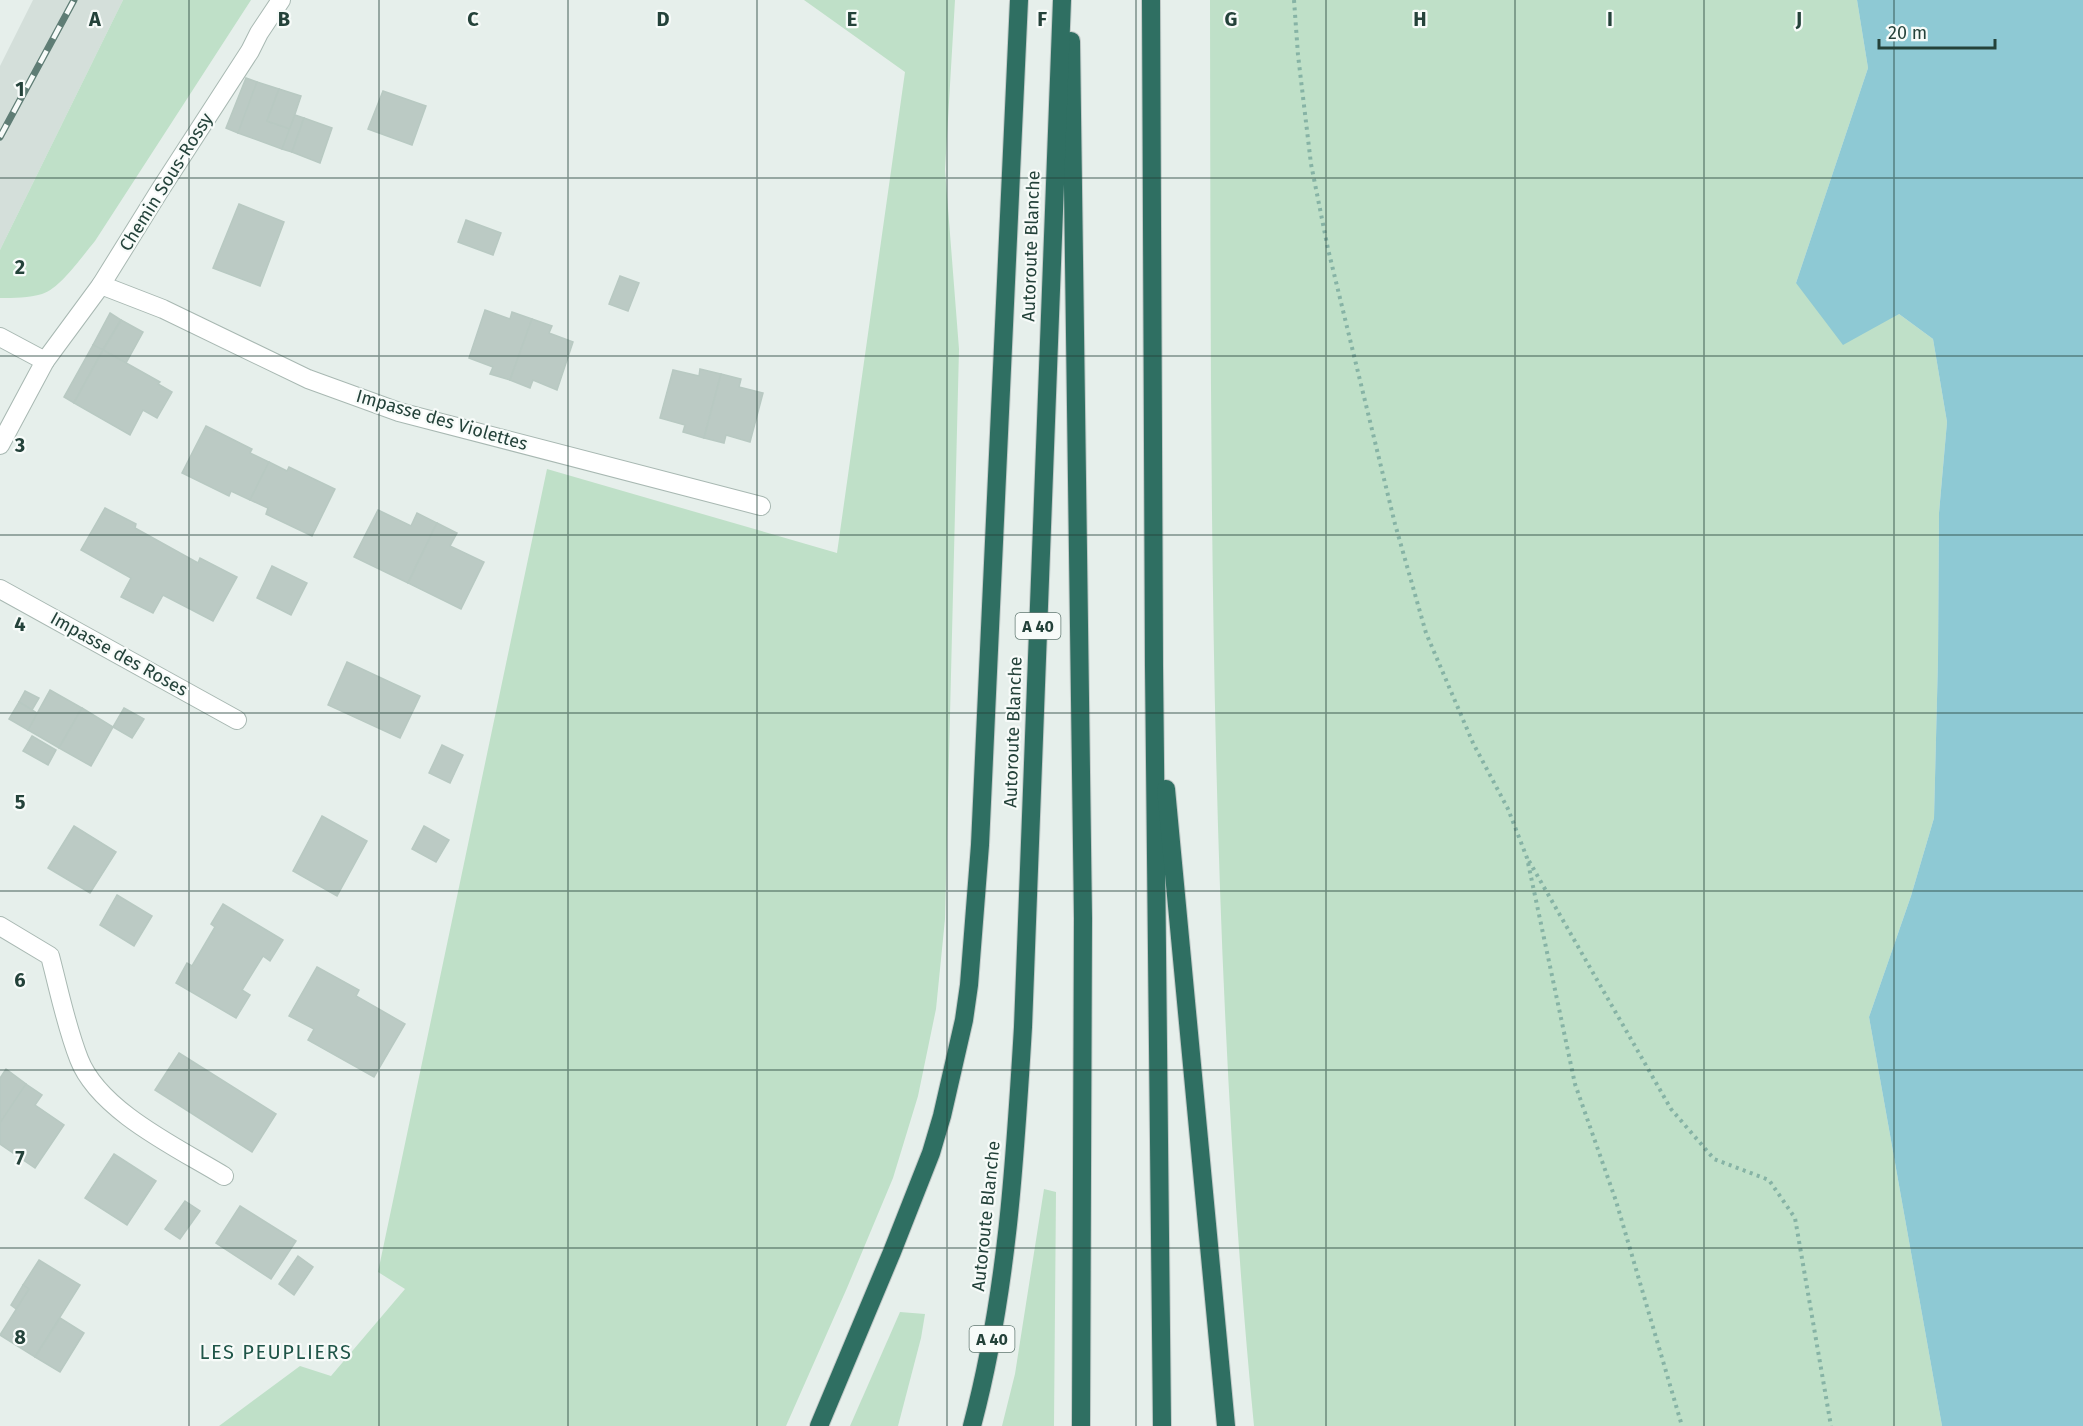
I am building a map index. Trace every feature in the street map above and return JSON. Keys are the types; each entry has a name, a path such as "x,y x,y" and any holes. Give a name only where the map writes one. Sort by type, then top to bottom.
{"highway":[{"path":"819,1426 931,1153 951,1080 969,985 980,845 1019,0"},
{"name":"Autoroute Blanche","path":"972,1426 995,1323 1006,1251 1023,1027 1062,0"},
{"path":"1071,0 1083,918 1081,1426"},
{"path":"1151,0 1154,666 1162,1426"},
{"path":"1154,666 1226,1426"}],"street":[{"name":"Chemin Sous-Rossy","path":"0,445 45,361 101,285 281,0"},
{"name":"Impasse des Violettes","path":"101,285 163,309 308,379 399,412 761,506"},
{"path":"0,337 45,361"},
{"name":"Impasse des Roses","path":"0,589 237,720"},
{"path":"0,926 50,956 80,1060 100,1091 123,1113 224,1176"}],"path":[{"path":"1294,0 1311,164 1328,249 1395,524 1426,633 1473,743 1508,809 1527,858 1671,1109 1714,1160 1769,1180 1795,1218 1831,1426"},
{"path":"1527,858 1575,1084 1616,1201 1682,1426"}],"shaded area":[{"path":"33,0 123,0 0,250 0,66"}],"green space":[{"path":"123,0 251,0 95,241 71,271 56,286 42,294 0,298 0,250"},
{"path":"804,0 955,0 945,170 959,349 945,919 936,1009 918,1096 893,1178 786,1426 219,1426 300,1366 331,1376 405,1289 378,1272 547,469 837,553 905,72"},
{"path":"1210,0 1857,0 1868,68 1796,283 1899,314 1933,339 1947,422 1939,513 1934,818 1911,896 1869,1017 1942,1426 1254,1426 1239,1248 1220,892 1212,535"},
{"path":"1044,1189 1056,1192 1054,1426 1002,1426 1015,1374"},
{"path":"900,1312 925,1314 898,1426 850,1426"}],"water":[{"path":"1857,0 2083,0 2083,1426 1942,1426 1869,1017 1911,896 1934,818 1939,513 1947,422 1933,339 1899,314 1843,345 1796,283 1868,68"}],"building":[{"path":"246,78 257,82 238,133 226,128"},
{"path":"257,82 279,89 267,121 290,129 282,149 238,133"},
{"path":"279,89 301,96 290,129 267,121"},
{"path":"383,91 426,106 412,145 368,129"},
{"path":"295,115 304,118 292,152 282,149"},
{"path":"304,118 332,128 320,163 292,152"},
{"path":"239,204 284,222 260,286 213,268"},
{"path":"466,220 501,233 493,255 458,242"},
{"path":"620,276 639,283 628,311 609,304"},
{"path":"485,310 510,319 512,312 532,319 510,380 490,374 493,367 469,358"},
{"path":"110,313 121,320 103,350 93,345"},
{"path":"532,319 552,326 549,333 573,342 557,390 533,380 530,388 510,380"},
{"path":"121,320 143,332 126,363 103,350"},
{"path":"93,345 103,350 74,403 64,397"},
{"path":"103,350 160,382 158,384 172,392 157,418 143,410 130,435 74,403"},
{"path":"700,369 721,374 704,438 683,432 685,425 660,418 673,370 699,376"},
{"path":"721,374 741,379 739,387 763,393 750,442 726,435 724,443 704,438"},
{"path":"206,426 252,449 250,453 269,462 250,500 231,491 229,496 182,473"},
{"path":"269,462 287,471 289,467 335,489 312,536 266,514 268,508 250,500"},
{"path":"105,508 136,524 135,528 198,563 200,558 237,577 213,621 163,595 153,613 121,597 131,578 81,550"},
{"path":"378,510 411,526 417,513 437,523 408,583 354,557"},
{"path":"437,523 457,533 450,546 484,562 461,609 408,583"},
{"path":"272,566 307,583 291,615 257,598"},
{"path":"347,662 420,696 400,738 328,705"},
{"path":"50,690 82,708 59,748 28,730"},
{"path":"25,691 39,698 32,710 19,702"},
{"path":"19,702 37,713 28,730 9,719"},
{"path":"82,708 113,727 91,766 59,748"},
{"path":"124,708 144,719 132,738 113,727"},
{"path":"32,736 56,750 48,765 23,751"},
{"path":"442,745 463,755 450,783 429,773"},
{"path":"322,816 367,841 337,896 293,871"},
{"path":"74,826 116,852 90,893 48,868"},
{"path":"424,826 449,840 436,862 412,849"},
{"path":"117,895 152,916 134,946 100,925"},
{"path":"223,904 283,940 270,961 263,956 242,990 250,995 236,1018 176,983 187,963 192,966 215,927 211,924"},
{"path":"317,967 359,990 356,996 405,1024 374,1077 308,1040 314,1029 289,1016"},
{"path":"179,1053 276,1114 252,1152 155,1090"},
{"path":"6,1069 26,1084 0,1123 0,1078"},
{"path":"26,1084 42,1095 35,1105 64,1125 35,1168 0,1144 0,1123"},
{"path":"114,1154 156,1181 127,1225 85,1198"},
{"path":"185,1201 200,1211 180,1239 165,1229"},
{"path":"240,1206 296,1241 271,1279 216,1243"},
{"path":"298,1256 313,1267 294,1295 279,1284"},
{"path":"39,1260 80,1285 35,1357 0,1335 29,1289 23,1285"},
{"path":"23,1285 29,1289 16,1309 11,1305"},
{"path":"60,1318 84,1333 60,1372 35,1357"}],"railway":[{"path":"0,137 74,0"}],"district":[{"name":"LES PEUPLIERS","path":"276,1352"}]}
